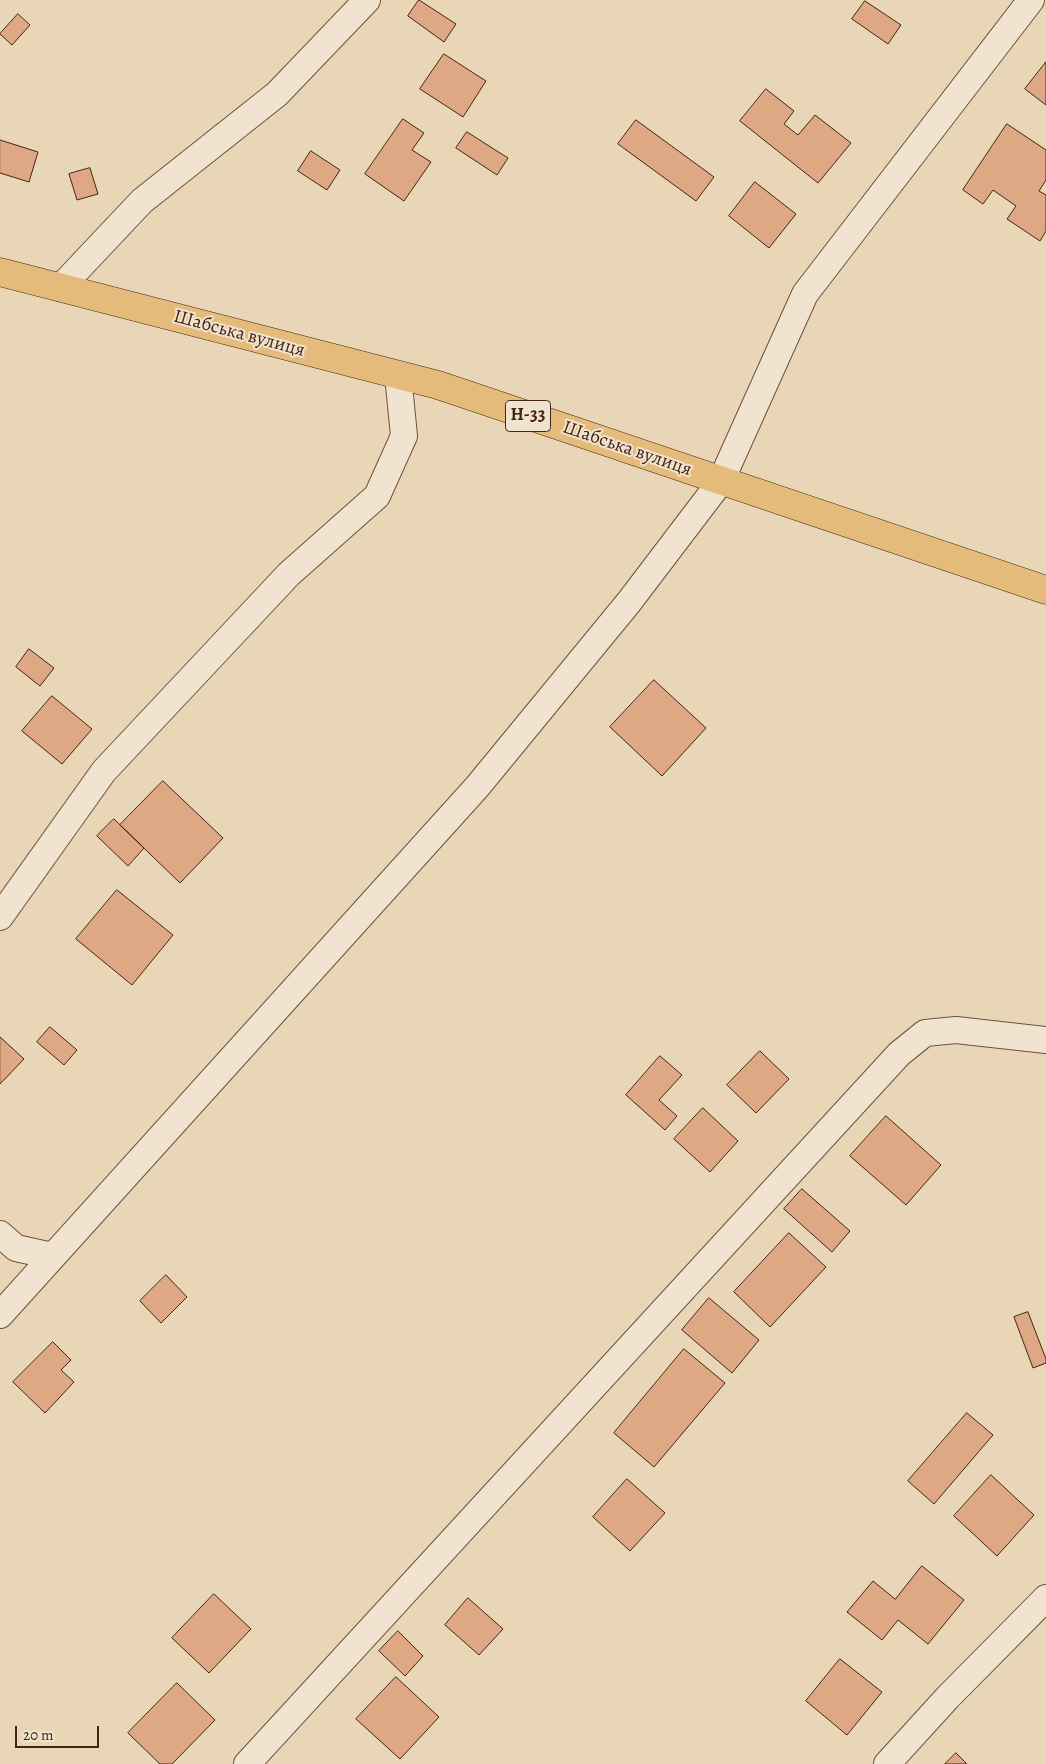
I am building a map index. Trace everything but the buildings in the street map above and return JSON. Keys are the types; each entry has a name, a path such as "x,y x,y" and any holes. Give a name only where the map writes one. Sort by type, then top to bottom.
{"main road":[{"name":"Шабська вулиця","path":"0,272 438,385 1046,590"}],"street":[{"path":"60,288 142,201 278,94 366,0"},
{"path":"0,1315 477,788 629,602 721,481 805,294 1031,0"},
{"path":"0,917 104,771 289,574 377,496 404,436 398,375"},
{"path":"247,1764 899,1054 925,1033 948,1030 1046,1040"},
{"path":"0,1234 16,1248 52,1256"},
{"path":"887,1764 948,1697 1046,1598"}]}
